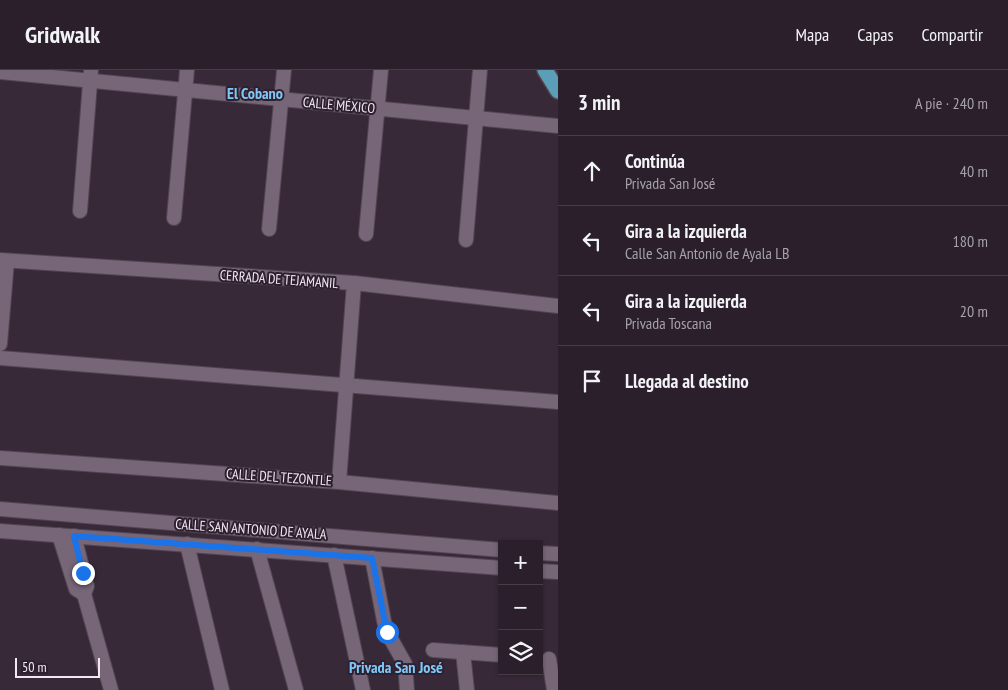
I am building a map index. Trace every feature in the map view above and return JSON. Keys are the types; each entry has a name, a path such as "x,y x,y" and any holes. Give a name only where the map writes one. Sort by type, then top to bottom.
{"main road":[{"path":"544,70 557,87"}],"street":[{"path":"174,218 187,70"},
{"path":"269,229 284,70"},
{"path":"366,234 381,70"},
{"path":"466,240 480,70"},
{"name":"CALLE MÉXICO","path":"0,72 91,75 185,90 558,126"},
{"path":"80,211 91,75"},
{"path":"0,344 3,261"},
{"name":"CERRADA DE TEJAMANIL","path":"3,261 354,284 558,306"},
{"path":"339,482 354,284"},
{"path":"0,358 558,402"},
{"name":"CALLE DEL TEZONTLE","path":"0,458 339,482 558,503"},
{"name":"CALLE SAN ANTONIO DE AYALA","path":"0,509 498,550"},
{"path":"31,533 34,512"},
{"path":"0,530 498,568"},
{"path":"307,553 310,533"},
{"path":"67,535 76,589 84,594 110,690"},
{"path":"419,561 421,543"},
{"path":"187,544 222,690"},
{"path":"257,549 296,690"},
{"path":"543,553 558,554"},
{"path":"334,555 363,690"},
{"path":"372,558 384,621 387,632 404,664 407,690"},
{"path":"543,571 558,572"},
{"path":"433,650 498,655"},
{"path":"463,652 467,690"},
{"path":"549,659 554,690"}],"district":[{"name":"El Cobano","path":"255,93"},
{"name":"Privada San José","path":"396,667"}],"route":[{"path":"83,573 74,536 372,558 387,632"}]}
